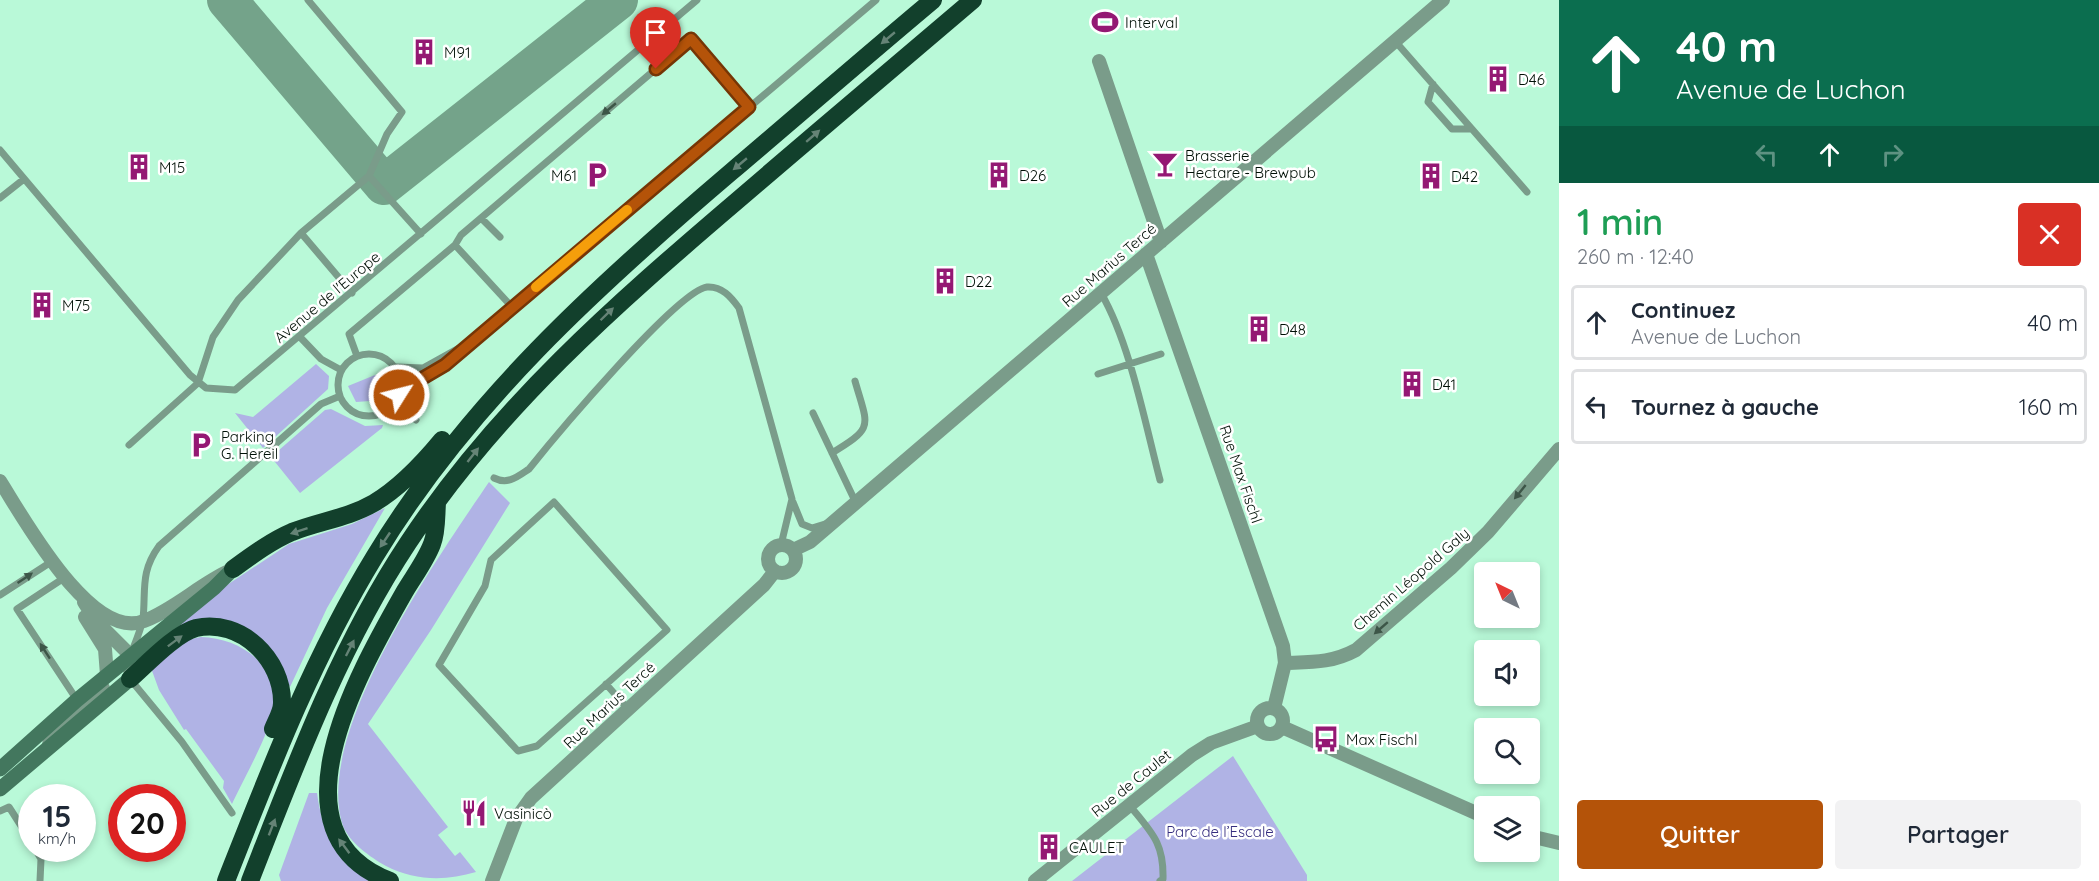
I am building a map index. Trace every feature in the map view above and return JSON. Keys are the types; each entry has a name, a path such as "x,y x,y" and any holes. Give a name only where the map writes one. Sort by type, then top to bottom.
{"highway":[{"path":"226,881 267,775 310,674 333,630 375,555 417,492 476,415 582,303 634,255 933,0"},
{"path":"250,881 329,690 378,594 406,545 490,432 555,363 624,297 974,0"},
{"path":"233,569 256,552 291,532 354,513 376,502 400,484 429,456 525,346 582,303"},
{"path":"390,881 367,870 341,844 327,802 329,773 334,741 361,675 433,542 437,501"},
{"path":"118,676 196,628 229,630 252,642 273,664 281,689 282,706 270,737 267,775"}],"main road":[{"path":"2,777 49,747 118,676 130,655 233,569"},
{"path":"2,777 77,699 118,676"}],"street":[{"name":"Rue Marius Tercé","path":"492,881 516,819 531,798 764,585 775,571 786,573 791,570 796,560 787,547 810,542 834,522 1146,254 1271,151 1443,0"},
{"path":"1099,61 1161,242"},
{"name":"Rue Max Fischl","path":"1146,254 1283,646 1285,663 1274,708"},
{"name":"Chemin Léopold Galy","path":"1285,663 1323,663 1341,658 1356,650 1451,568 1488,532 1559,448"},
{"path":"0,481 51,562 78,593 96,621 130,655"},
{"path":"775,571 770,568 768,556 775,546 787,547"},
{"path":"78,593 116,620 130,624 142,622 208,580 233,569"},
{"path":"65,579 118,676"},
{"path":"1274,708 1281,713 1282,727 1272,734 1263,732 1258,726 1260,712 1274,708"},
{"name":"Rue de Caulet","path":"1035,881 1192,755 1211,743 1258,726"},
{"path":"1282,727 1474,812"},
{"path":"1540,838 1559,843"}],"lane":[{"path":"129,445 198,383 213,337 238,300 301,233 369,176 387,134 402,112 308,0"},
{"name":"Avenue de l'Europe","path":"198,383 206,388 235,390 697,0"},
{"path":"401,386 416,382 445,365 876,0"},
{"path":"357,356 349,334 455,245 460,235 691,39 749,107"},
{"path":"1395,41 1527,192"},
{"path":"1433,84 1428,102 1452,129 1471,129"},
{"path":"0,150 198,383"},
{"path":"369,176 422,234"},
{"path":"0,198 24,179"},
{"path":"481,218 500,237"},
{"path":"301,233 352,293"},
{"path":"455,245 512,307"},
{"path":"494,478 501,481 513,480 528,469 607,377 664,318 691,294 706,287 729,294 739,308 792,499 802,524 807,527 834,522"},
{"path":"1101,293 1108,305 1128,363 1160,480"},
{"path":"300,337 321,359 341,370"},
{"path":"396,368 423,368 469,343"},
{"path":"379,354 396,368 401,386 394,404 383,413 367,416 347,407 340,396 338,379 341,370 357,356 379,354"},
{"path":"1098,374 1161,354"},
{"path":"832,453 857,438 865,428 866,418 855,381"},
{"path":"232,813 182,742 118,676 130,655 142,622 145,573 150,559 159,546 321,404 340,396"},
{"path":"394,404 416,420"},
{"path":"813,413 856,503"},
{"path":"787,547 792,499"},
{"path":"554,502 667,630 606,684 537,746 518,752 438,665 485,586 491,560 554,502"},
{"path":"0,595 51,562"},
{"path":"65,579 17,609 77,699"},
{"path":"606,684 628,710"},
{"path":"1130,806 1150,830 1164,856 1163,879 1160,881"},
{"path":"0,811 9,807 18,821"},
{"path":"40,881 41,862"}],"green space":[{"path":"316,364 329,376 328,389 263,448 235,413 253,417"},
{"path":"393,374 397,389 370,401 356,402 348,386 375,375"},
{"path":"331,409 365,426 383,425 382,428 300,493 271,457 325,410"},
{"path":"489,482 510,503 431,630 368,724 448,827 438,835 455,856 460,852 476,872 442,878 408,875 386,866 361,849 350,838 343,826 338,788 346,744 362,697 386,648 413,599"},
{"path":"385,508 327,608 290,687 282,670 257,637 170,632 221,589 289,544 352,524"},
{"path":"201,637 229,642 253,656 263,666 274,691 274,707 268,729 232,804 223,788 224,781 186,729 184,730 159,690 151,668 186,640"},
{"name":"Parc de l’Escale","path":"1233,756 1307,875 1307,881 1072,881"},
{"path":"309,793 317,793 328,833 341,855 372,881 281,881 279,875"}],"taxiway":[{"path":"227,0 384,185 618,0"}],"slow traffic":[{"path":"536,287 627,210"}],"place":[{"name":"Interval","path":"1105,22"},
{"name":"M91","path":"424,52"},
{"name":"D46","path":"1498,79"},
{"name":"Brasserie Hectare - Brewpub","path":"1165,164"},
{"name":"M15","path":"139,167"},
{"name":"M61","path":"597,175"},
{"name":"D26","path":"999,175"},
{"name":"D42","path":"1431,176"},
{"name":"D22","path":"945,281"},
{"name":"M75","path":"42,305"},
{"name":"D48","path":"1259,329"},
{"name":"D41","path":"1412,384"},
{"name":"Parking G. Hereil","path":"201,445"},
{"name":"Max Fischl","path":"1326,739"},
{"name":"Vasinicò","path":"474,813"},
{"name":"CAULET","path":"1049,847"}],"route":[{"path":"399,395 401,386 416,382 445,365 560,265 749,107 691,39 656,69"}]}
